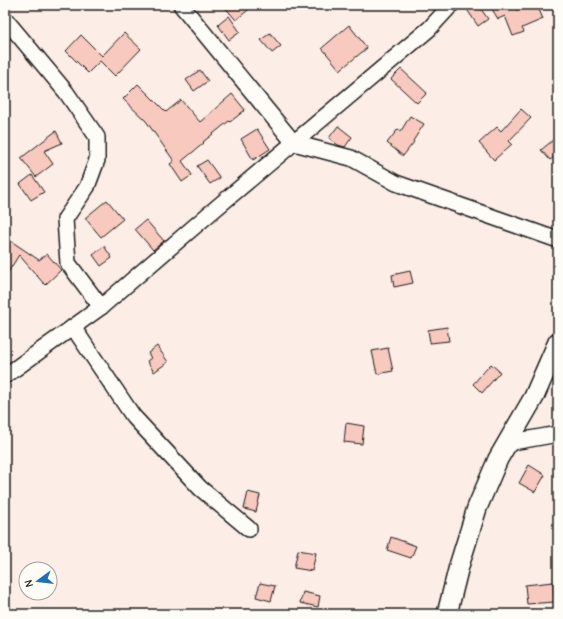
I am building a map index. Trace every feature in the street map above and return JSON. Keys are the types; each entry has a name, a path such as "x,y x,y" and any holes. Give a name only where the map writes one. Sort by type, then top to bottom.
{"street":[{"path":"181,5 294,143 351,158 396,183 558,240"},
{"path":"5,376 101,307 429,29 451,5"},
{"path":"5,19 66,92 97,137 97,160 87,187 65,219 68,263 101,307"},
{"path":"73,327 133,416 200,488 249,529"},
{"path":"447,614 459,566 477,508 498,459 534,397 558,342"},
{"path":"507,443 558,434"}],"building":[{"path":"223,5 254,5 236,20"},
{"path":"464,5 478,5 488,19 478,26"},
{"path":"499,5 524,5 516,10 528,5 537,5 543,19 522,28 524,32 513,36 505,16 498,19 492,9"},
{"path":"229,16 240,32 229,40 218,25"},
{"path":"349,25 367,48 340,70 322,48"},
{"path":"124,33 141,49 115,76 100,61 88,73 66,51 81,35 102,56"},
{"path":"270,33 281,46 272,53 261,40"},
{"path":"401,69 427,93 417,103 391,79"},
{"path":"200,70 208,81 194,91 186,80"},
{"path":"138,84 166,112 181,100 200,122 232,94 245,110 203,142 204,143 182,161 192,175 182,182 170,164 174,161 146,121 123,99"},
{"path":"521,109 531,118 509,141 512,144 494,160 479,143 497,127 501,131"},
{"path":"410,116 424,124 413,141 414,142 403,156 387,143 398,129 401,131"},
{"path":"338,126 352,137 345,147 338,145 329,138"},
{"path":"257,129 270,149 253,160 241,139"},
{"path":"56,131 62,143 44,151 53,164 36,177 21,158"},
{"path":"558,136 558,154 550,160 541,150"},
{"path":"207,160 220,178 210,184 197,166"},
{"path":"32,175 44,192 31,200 20,184"},
{"path":"107,200 123,219 101,237 85,218"},
{"path":"146,220 164,241 153,250 135,229"},
{"path":"5,237 39,260 47,254 61,270 45,285 19,255 5,277"},
{"path":"104,246 112,258 101,266 93,255"},
{"path":"410,271 413,283 394,287 392,275"},
{"path":"447,327 449,341 430,343 428,330"},
{"path":"157,346 168,362 154,372 147,361 151,358 148,353"},
{"path":"388,348 393,371 377,374 372,351"},
{"path":"491,364 500,372 482,393 473,384"},
{"path":"346,423 364,426 362,444 344,442"},
{"path":"529,465 545,475 535,492 519,483"},
{"path":"248,492 260,495 256,512 244,509"},
{"path":"391,537 416,546 411,558 387,550"},
{"path":"298,550 316,553 312,571 294,568"},
{"path":"553,582 554,602 527,604 525,585"},
{"path":"260,583 275,586 271,601 256,597"},
{"path":"303,592 320,596 318,607 300,603"}]}
